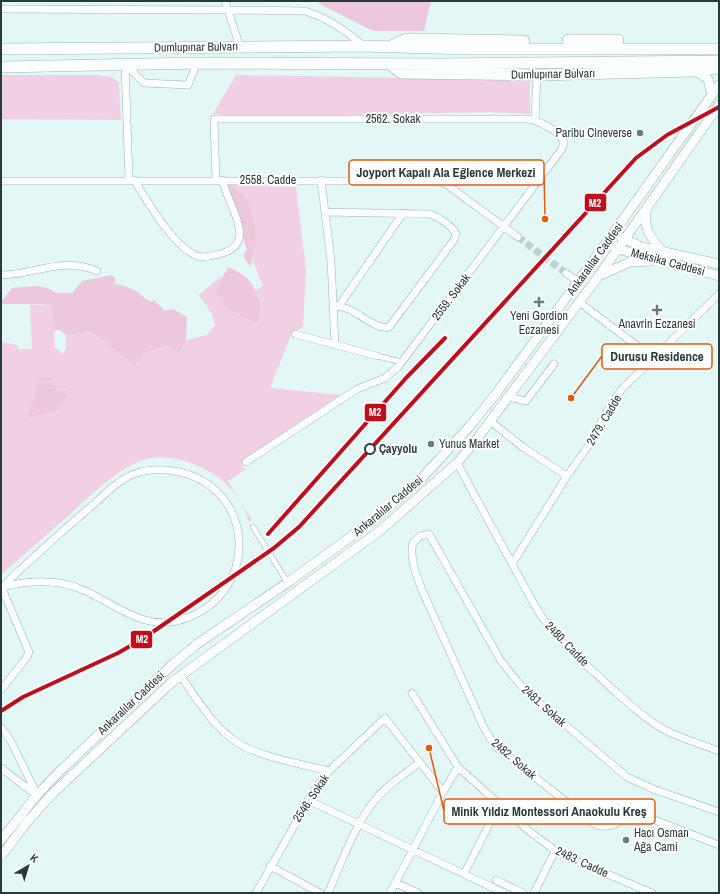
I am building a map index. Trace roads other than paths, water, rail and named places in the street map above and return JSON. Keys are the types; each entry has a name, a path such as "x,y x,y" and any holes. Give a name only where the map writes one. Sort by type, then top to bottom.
{"highway":[{"name":"Dumlupınar Bulvarı","path":"391,46 406,39 719,41"},
{"name":"Dumlupınar Bulvarı","path":"1,49 363,46 470,49 719,49"},
{"name":"Dumlupınar Bulvarı","path":"1,67 197,63 461,64 719,60"},
{"name":"Dumlupınar Bulvarı","path":"390,64 401,73 537,75 695,71 719,68"}],"main road":[{"path":"695,71 708,79 712,96"},
{"name":"Ankaralılar Caddesi","path":"1,840 59,772 173,664 197,644 288,583 363,528 406,494 448,451 498,391 719,86"},
{"name":"Ankaralılar Caddesi","path":"1,856 28,821 52,794 180,675 371,537 398,516 457,464 598,277 648,204 718,107"},
{"path":"598,277 630,262 663,256 647,231 645,218 648,204"},
{"name":"Meksika Caddesi","path":"614,232 625,239 663,256 719,276"},
{"name":"Meksika Caddesi","path":"607,242 618,249 719,264"},
{"path":"578,282 588,290"},
{"path":"448,451 457,464"},
{"path":"363,528 371,537"},
{"path":"173,664 180,675"}],"street":[{"path":"225,1 240,47"},
{"path":"1,9 228,10 305,12 336,25 363,46"},
{"path":"125,64 144,83 188,85 197,63"},
{"path":"125,64 132,180 156,215 170,232 190,251 200,257 229,250 236,246 240,241 238,223 219,180"},
{"path":"535,120 537,75"},
{"name":"2562. Sokak","path":"219,180 214,119 535,120"},
{"name":"2559. Sokak","path":"246,462 357,389 385,378 402,362 562,149 564,142 560,136 542,123 535,120"},
{"path":"321,180 332,261 336,307 335,344"},
{"name":"2558. Cadde","path":"1,181 439,181 446,184 518,237"},
{"path":"325,212 426,214 435,216 455,232 454,240 389,327 384,328 336,307"},
{"path":"336,307 403,213"},
{"path":"1,275 64,265 77,265 97,272"},
{"path":"566,273 578,282"},
{"name":"2479. Cadde","path":"512,564 567,476 589,445 608,410 622,389 719,294"},
{"path":"579,302 653,358"},
{"path":"295,334 402,362"},
{"path":"508,398 526,401 554,364"},
{"path":"490,422 524,448 567,476"},
{"name":"2480. Cadde","path":"457,464 549,628 583,662 654,723 675,734 719,751"},
{"path":"154,470 172,471 184,474 200,481 222,498 237,526 239,537 239,557 226,590 203,612 180,620 168,623 157,623 141,619 124,612 86,591 68,585 35,582 1,587 47,544 121,481 140,472 154,470"},
{"path":"253,527 288,583"},
{"name":"2481. Sokak","path":"429,534 502,660 517,681 531,696 627,777 653,789 719,812"},
{"name":"2482. Sokak","path":"429,534 420,536 413,543 412,552 417,574 484,728 495,746 596,825 610,827 629,816 635,814 642,815 719,845"},
{"path":"1,587 29,652 27,657 1,690"},
{"path":"180,675 216,723 239,744 256,751 329,772"},
{"name":"2483. Cadde","path":"412,693 458,767 529,831 555,850 635,890 652,893"},
{"name":"2546. Sokak","path":"256,893 308,800 329,772 385,718 420,762"},
{"path":"1,727 11,741 37,796"},
{"path":"328,893 360,824 379,796 420,762 443,792"},
{"path":"390,893 443,792 458,767"},
{"path":"1,768 37,796"},
{"path":"308,800 504,893"},
{"path":"464,874 499,805"},
{"path":"534,893 555,850"},
{"path":"270,866 320,893"},
{"path":"496,880 523,893"},
{"path":"396,883 418,893"}],"tunnel":[{"path":"518,237 566,273"}],"place":[{"name":"Paribu Cineverse","path":"640,133"},
{"name":"Joyport Kapalı Ala Eğlence Merkezi","path":"545,219"},
{"name":"Yeni Gordion Eczanesi","path":"539,302"},
{"name":"Anavrin Eczanesi","path":"657,310"},
{"name":"Durusu Residence","path":"571,398"},
{"name":"Yunus Market","path":"431,444"},
{"name":"Çayyolu","path":"370,449"},
{"name":"Minik Yıldız Montessori Anaokulu Kreş","path":"429,748"},
{"name":"Hacı Osman Ağa Cami","path":"626,840"}]}
